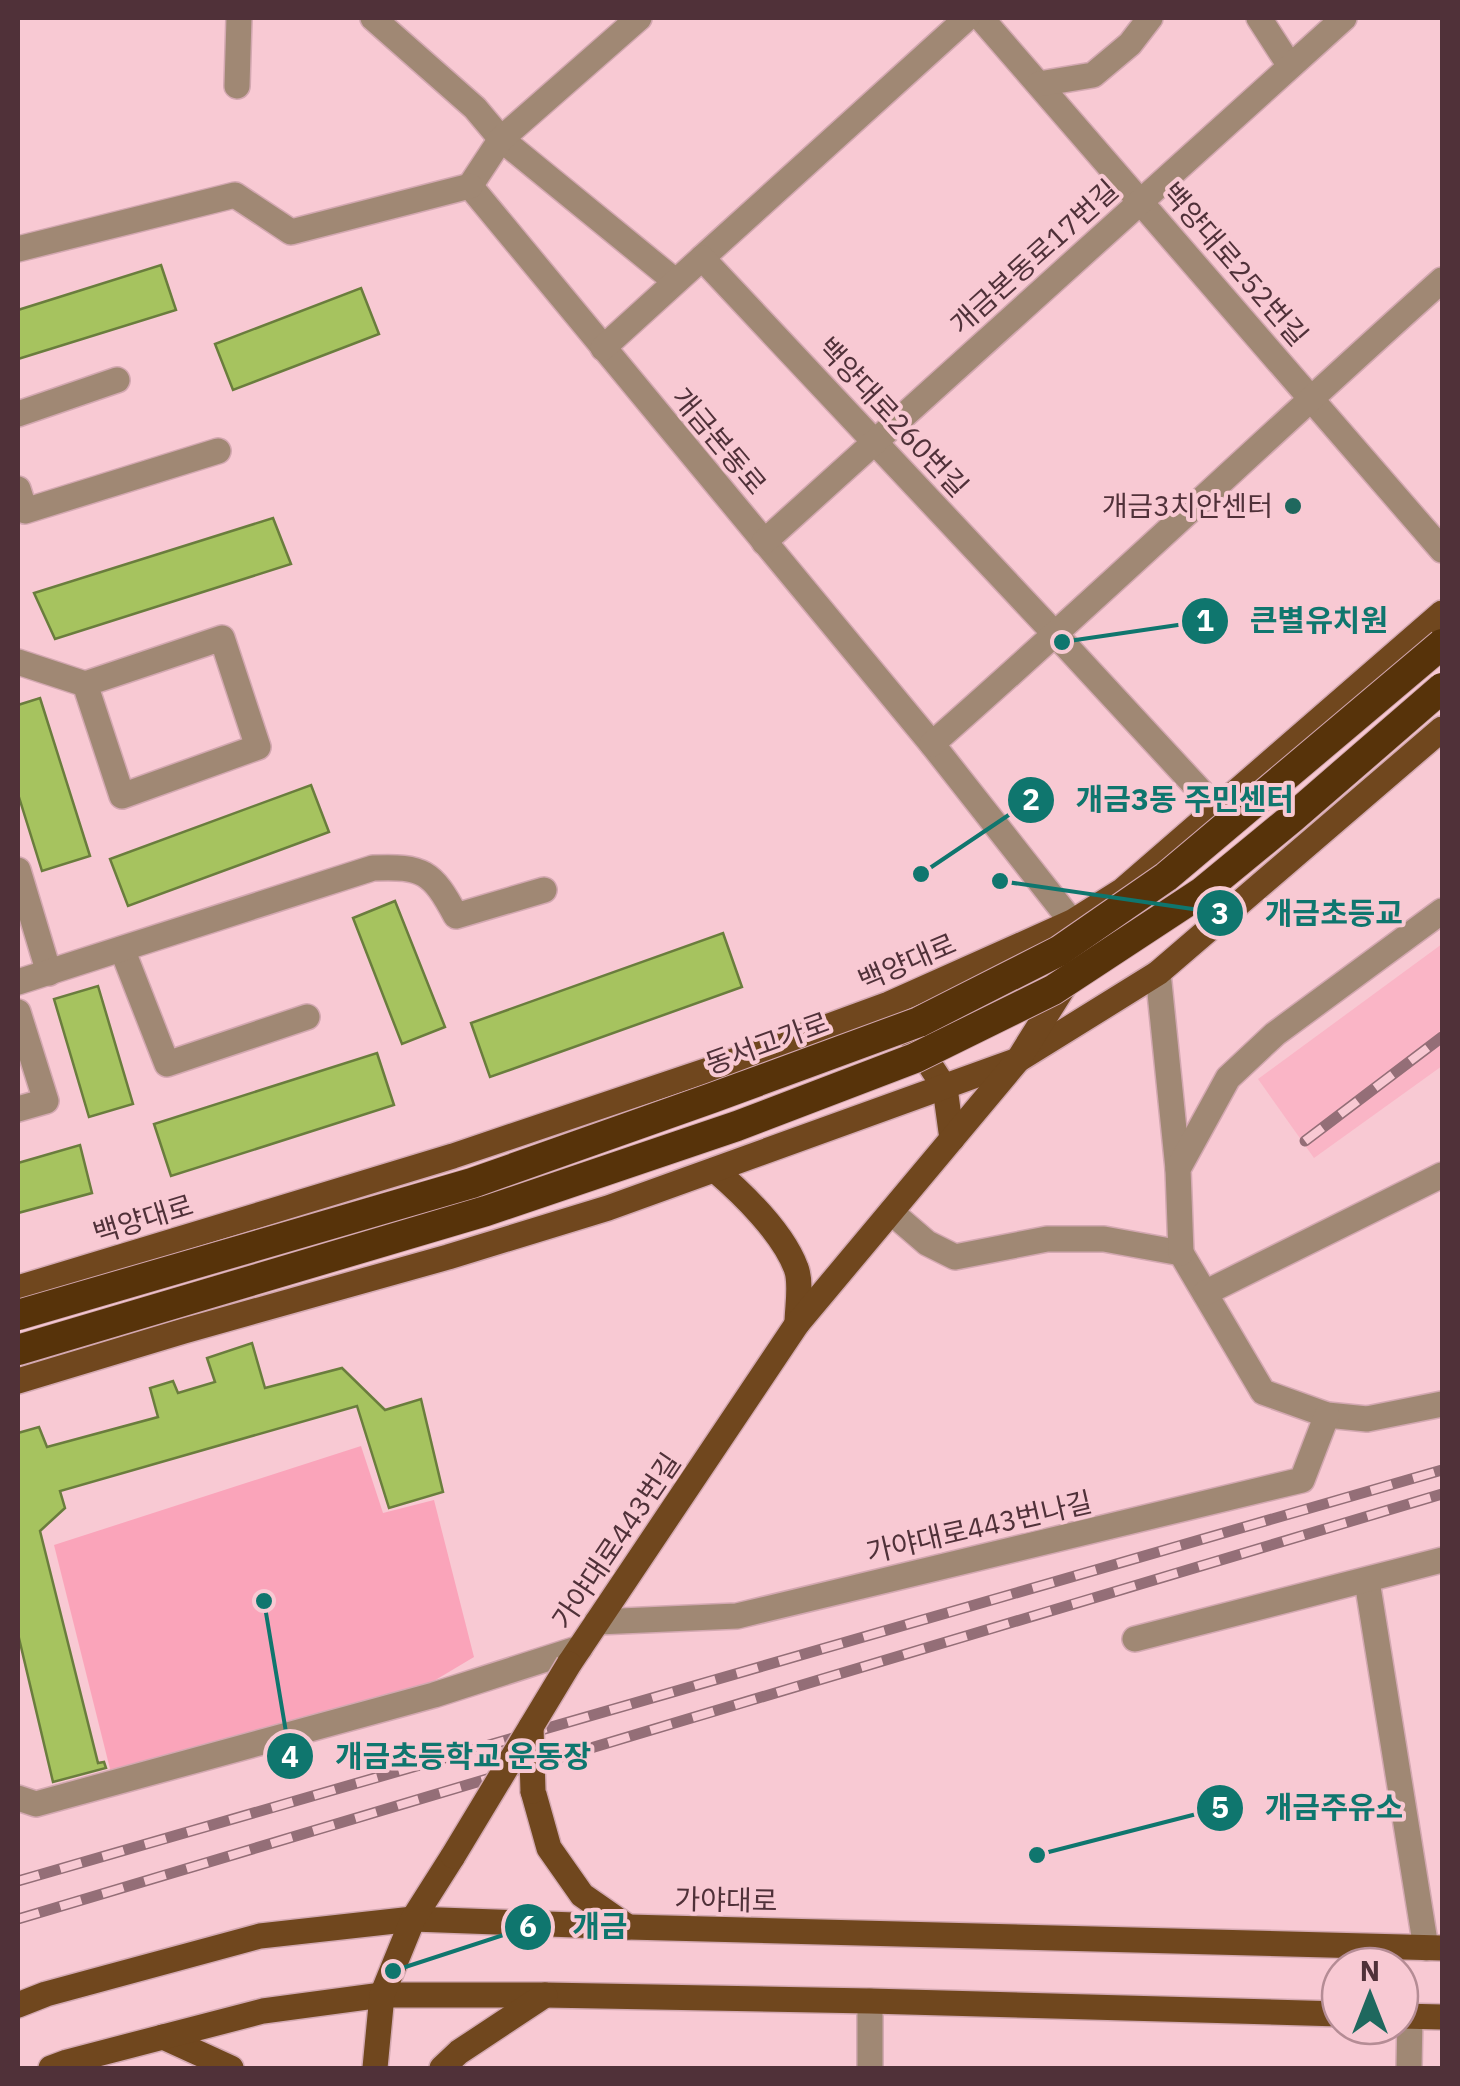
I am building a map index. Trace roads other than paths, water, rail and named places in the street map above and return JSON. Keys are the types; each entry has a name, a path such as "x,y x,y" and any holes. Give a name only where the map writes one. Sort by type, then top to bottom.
{"highway":[{"name":"동서고가로","path":"18,1315 472,1182 918,1022 1058,951 1166,877 1442,644"},
{"path":"18,1350 486,1211 737,1126 915,1058 1053,990 1202,892 1442,688"}],"main road":[{"name":"백양대로","path":"18,1288 453,1156 702,1072 889,1004 1072,922 1123,890 1442,613"},
{"path":"18,1382 608,1208 1018,1060 1158,973 1442,729"},
{"name":"가야대로443번길","path":"375,2068 382,1995 414,1919 574,1656 797,1324 1018,1060 1123,890"},
{"path":"889,1004 945,1088 952,1139"},
{"path":"714,1170 746,1198 798,1270 797,1324"},
{"path":"531,1727 533,1791 550,1848 582,1895 628,1927"},
{"name":"가야대로","path":"18,2005 260,1936 414,1919 1434,1948"},
{"path":"51,2068 263,2011 382,1995 870,2001 1320,2013"},
{"path":"442,2068 459,2052 545,1995"},
{"path":"163,2037 232,2068"}],"street":[{"path":"237,86 239,18"},
{"path":"373,18 475,108 501,140 675,282"},
{"path":"18,249 234,195 291,232 470,186 501,140 639,18"},
{"path":"603,348 967,18"},
{"name":"백양대로252번길","path":"981,18 1442,550"},
{"path":"1039,84 1093,75 1130,44 1150,18"},
{"path":"1259,18 1290,66"},
{"name":"개금본동로17번길","path":"764,542 1344,18"},
{"name":"개금본동로","path":"470,186 932,744 1072,922"},
{"name":"백양대로260번길","path":"702,258 1216,809"},
{"path":"932,744 1442,280"},
{"path":"18,414 117,380"},
{"path":"18,489 25,510 218,452"},
{"path":"18,662 85,684 222,638 258,747 122,796 85,684"},
{"path":"18,982 373,868 421,870 439,886 456,916 544,890"},
{"path":"18,870 49,973"},
{"path":"1178,1170 1228,1078 1275,1034 1442,911"},
{"path":"122,949 167,1064 307,1016"},
{"path":"1158,973 1178,1170 1180,1253 1262,1392 1326,1415 1367,1419 1442,1404"},
{"path":"18,1012 46,1101 18,1110"},
{"path":"1205,1294 1442,1175"},
{"path":"890,1212 926,1244 955,1258 1048,1239 1104,1239 1180,1253"},
{"name":"가야대로443번나길","path":"597,1622 736,1616 1302,1480 1326,1415"},
{"path":"1135,1639 1442,1560"},
{"path":"1366,1581 1434,1948"},
{"path":"18,1798 36,1804 574,1656"},
{"path":"870,2001 870,2068"}],"railway":[{"path":"1305,1141 1442,1037"},
{"path":"18,1881 1442,1470"},
{"path":"18,1919 1442,1494"}],"place":[{"name":"개금3치안센터","path":"1293,506"},
{"name":"큰별유치원","path":"1062,642"},
{"name":"개금3동 주민센터","path":"921,874"},
{"name":"개금초등교","path":"1000,881"},
{"name":"개금초등학교 운동장","path":"264,1601"},
{"name":"개금주유소","path":"1037,1855"},
{"name":"개금","path":"393,1971"}]}
